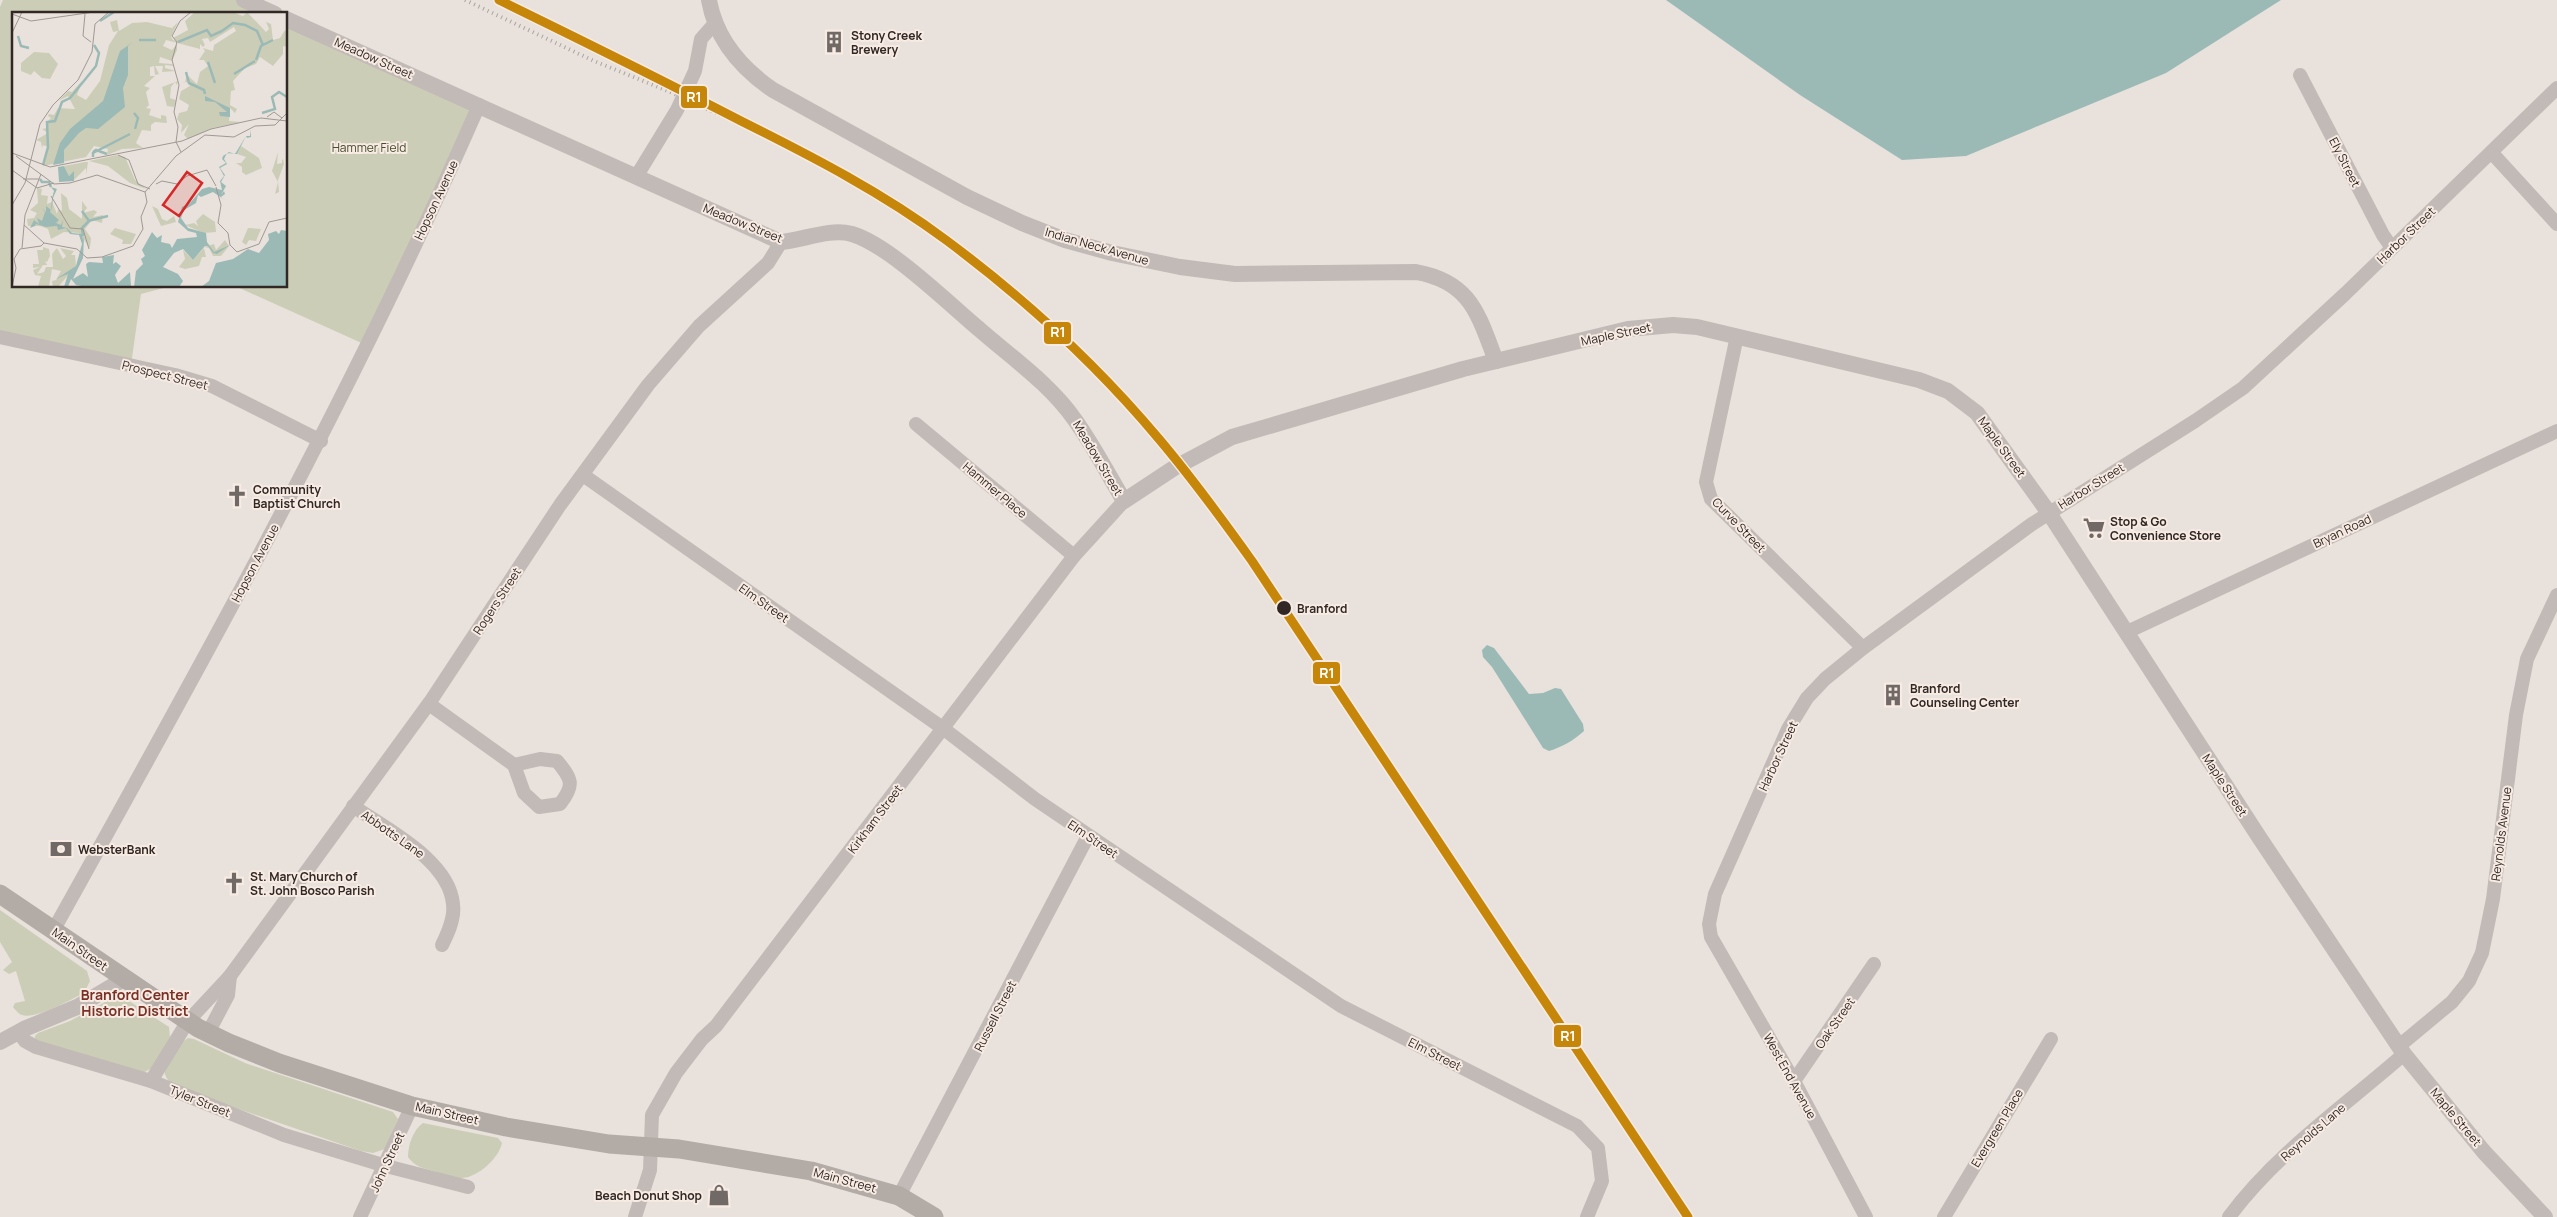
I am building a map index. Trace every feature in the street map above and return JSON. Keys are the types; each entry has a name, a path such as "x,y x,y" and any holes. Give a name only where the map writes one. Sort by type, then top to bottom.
{"main road":[{"name":"Main Street","path":"0,894 124,979 208,1033 252,1053 314,1075 412,1106 550,1134 609,1144 650,1146 747,1159 811,1171 899,1196 934,1217"}],"street":[{"path":"244,0 271,12"},
{"name":"Indian Neck Avenue","path":"709,0 715,23 726,44 742,66 773,90 967,197 1022,223 1065,240 1112,253 1198,270 1235,274 1416,272 1436,276 1458,288 1469,300 1496,361"},
{"name":"Meadow Street","path":"288,20 781,242 809,236 851,234 880,248 915,275 1050,391 1075,420 1124,501"},
{"path":"636,177 678,110 695,71 702,39 715,23"},
{"name":"Ely Street","path":"2300,75 2383,235 2392,248"},
{"name":"Harbor Street","path":"1711,937 1709,924 1715,894 1788,729 1807,698 1825,679 1863,648 2049,513 2226,401 2260,374 2492,154 2557,88"},
{"name":"Hopson Avenue","path":"53,931 321,441 424,228 479,105"},
{"path":"2492,154 2557,224"},
{"name":"Rogers Street","path":"151,1081 188,1021 230,976 429,704 560,505 648,385 699,326 768,263 781,242"},
{"name":"Maple Street","path":"1124,501 1174,468 1232,437 1455,371 1628,329 1652,326 1697,327 1876,368 1919,380 1948,391 1963,401 1984,421 2049,513 2259,837 2402,1050 2484,1152 2545,1217"},
{"name":"Curve Street","path":"1737,336 1706,482 1711,499 1863,648"},
{"name":"Prospect Street","path":"0,337 174,375 212,386 321,441"},
{"name":"Hammer Place","path":"916,424 1074,556"},
{"name":"Bryan Road","path":"2127,632 2557,431"},
{"name":"Elm Street","path":"583,475 944,729 1035,799 1341,1006 1578,1126 1598,1148 1602,1180 1587,1217"},
{"name":"Kirkham Street","path":"635,1217 650,1170 652,1115 676,1073 702,1039 716,1026 1074,556 1124,501"},
{"name":"Reynolds Avenue","path":"2402,1050 2452,1002 2469,981 2482,953 2493,899 2516,715 2528,659 2557,595"},
{"path":"429,704 514,765"},
{"name":"Abbotts Lane","path":"353,806 428,858 442,874 450,890 454,905 452,919 442,945"},
{"name":"Russell Street","path":"899,1196 1088,836"},
{"name":"West End Avenue","path":"1711,937 1794,1082 1866,1217"},
{"name":"Oak Street","path":"1794,1082 1874,964"},
{"name":"Rogers Street","path":"208,1033 228,995 230,976"},
{"path":"0,1042 77,1007 124,979"},
{"name":"Tyler Street","path":"19,1032 25,1040 36,1047 151,1081 284,1135 386,1166 468,1187"},
{"name":"Evergreen Place","path":"1944,1217 2051,1039"},
{"name":"Reynolds Lane","path":"2229,1217 2243,1198 2280,1160 2402,1050"},
{"name":"John Street","path":"360,1217 386,1166 412,1106"}],"green space":[{"path":"3,0 244,0 271,12 12,12 12,288 164,288 141,294 131,365 0,337 0,7"},
{"name":"Hammer Field","path":"288,20 479,105 366,345 239,288 288,288"},
{"path":"0,910 87,971 90,981 84,993 35,1015 28,1016 18,1013 13,1007 15,1003 25,1001 16,971 9,974 3,970 12,962 0,942"},
{"path":"116,996 123,997 169,1027 170,1038 152,1068 141,1074 35,1040 35,1036 38,1033 70,1021"},
{"path":"188,1038 245,1063 393,1112 398,1119 385,1149 373,1153 361,1151 218,1102 169,1082 165,1072 168,1062 177,1048"},
{"path":"423,1123 498,1138 502,1143 497,1155 480,1171 467,1177 450,1177 419,1167 408,1157 412,1138 416,1130"}],"water":[{"path":"1666,0 2281,0 2166,73 1966,156 1902,160 1800,95"},
{"path":"1487,645 1494,648 1529,694 1543,693 1555,688 1561,689 1583,724 1584,731 1572,741 1558,748 1549,751 1543,748 1492,667 1483,657 1482,650"}],"railway":[{"path":"465,0 594,61 668,91 819,160"}],"transit line":[{"name":"R1","path":"499,0 652,75 873,191 922,223 975,262 1058,333 1110,384 1159,439 1252,561 1688,1217"}],"place":[{"name":"Stony Creek Brewery","path":"834,42"},
{"name":"Community Baptist Church","path":"237,496"},
{"name":"Stop & Go Convenience Store","path":"2094,528"},
{"name":"Branford","path":"1284,608"},
{"name":"Branford Counseling Center","path":"1893,695"},
{"name":"WebsterBank","path":"61,849"},
{"name":"St. Mary Church of St. John Bosco Parish","path":"234,883"},
{"name":"Beach Donut Shop","path":"719,1195"}],"district":[{"name":"Branford Center Historic District","path":"135,1002"}]}
